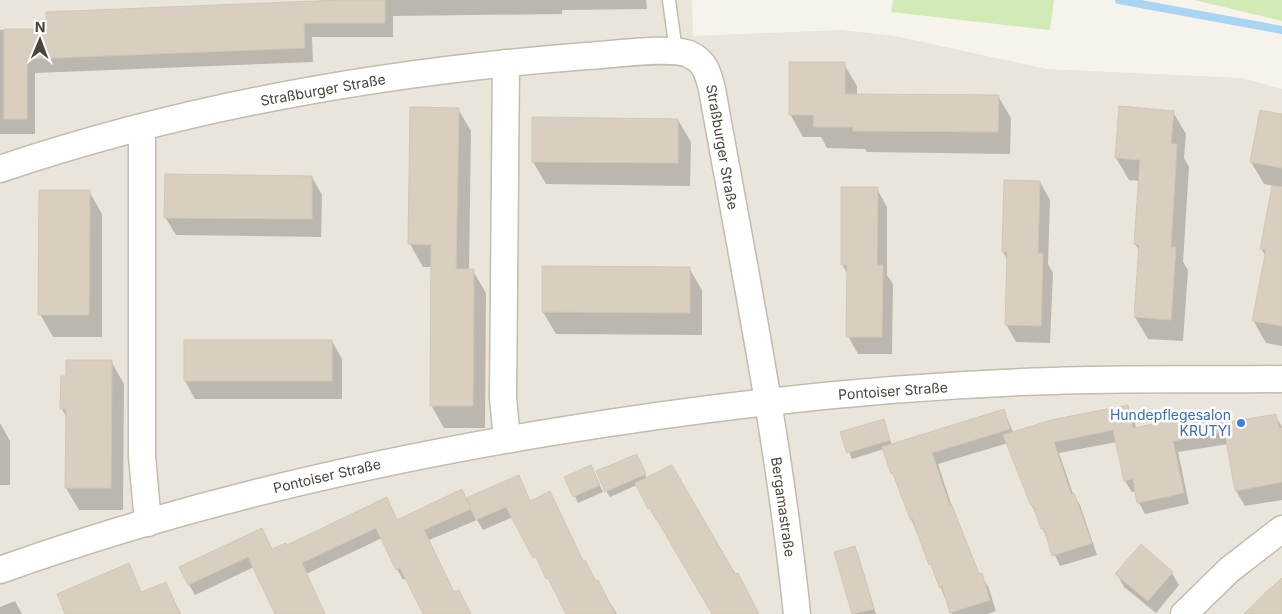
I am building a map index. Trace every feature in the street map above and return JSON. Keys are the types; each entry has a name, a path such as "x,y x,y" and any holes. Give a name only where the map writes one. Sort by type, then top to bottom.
{"street":[{"name":"Straßburger Straße","path":"0,169 78,145 270,98 366,82 506,64 676,51 688,54 702,61 708,72 767,401"},
{"path":"506,64 503,398 507,438"},
{"path":"142,129 142,456 148,523"},
{"name":"Pontoiser Straße","path":"0,570 229,498 507,438 664,414 767,401 1053,381 1282,379"},
{"name":"Bergamastraße","path":"767,401 797,614"},
{"path":"1184,614 1229,570 1282,529"}],"lane":[{"path":"669,0 676,51"}],"shaded area":[{"path":"0,0 692,0 693,36 841,30 895,36 1047,69 1242,78 1282,89 1282,614 0,614"}],"green space":[{"path":"893,0 1054,0 1050,30 891,12"},
{"path":"1194,0 1282,0 1282,21"}],"building":[{"path":"340,0 385,0 385,23 304,23 305,48 27,59 27,119 4,119 4,29 46,29 46,12"},
{"path":"789,62 845,62 845,94 999,95 998,132 853,131 853,127 813,127 814,115 789,115"},
{"path":"1119,106 1174,111 1171,144 1177,144 1171,247 1176,247 1171,320 1134,317 1139,245 1134,244 1140,160 1115,158"},
{"path":"410,107 459,108 456,269 474,269 473,406 430,406 431,245 408,244"},
{"path":"1260,110 1282,114 1282,168 1250,162"},
{"path":"532,117 678,119 678,163 532,162"},
{"path":"165,174 312,176 312,219 164,218"},
{"path":"1004,180 1040,181 1038,253 1043,254 1041,326 1005,325 1007,252 1002,252"},
{"path":"1272,186 1282,187 1282,326 1252,321 1266,250 1260,249"},
{"path":"841,187 878,187 877,265 883,265 882,337 846,337 847,265 841,265"},
{"path":"39,190 90,190 89,315 38,315"},
{"path":"542,266 690,267 690,313 542,312"},
{"path":"184,340 332,340 332,381 184,381"},
{"path":"66,360 112,360 111,488 65,488 66,409 60,409 61,376 66,376"},
{"path":"1128,405 1133,428 1221,410 1224,432 1173,441 1184,493 1137,503 1133,479 1124,481 1113,430 1054,442 1071,494 1074,493 1092,543 1052,556 1044,528 1041,529 1033,505 1031,506 1003,435 1051,420"},
{"path":"1004,409 1010,429 932,453 950,506 952,505 979,574 982,573 990,600 950,613 942,586 939,587 931,564 929,565 912,518 910,519 893,473 891,474 882,447"},
{"path":"1276,414 1279,428 1282,427 1282,482 1235,491 1223,423"},
{"path":"884,419 890,440 847,453 840,432"},
{"path":"637,454 646,474 605,492 596,471"},
{"path":"591,465 600,485 573,497 564,477"},
{"path":"672,465 735,574 738,573 759,614 712,614 650,508 648,509 635,483"},
{"path":"519,475 530,501 550,491 583,561 585,560 596,581 598,580 615,614 566,614 548,578 546,579 536,557 533,558 506,507 476,520 466,498"},
{"path":"462,489 471,509 424,530 454,592 459,590 471,614 423,614 400,568 396,570 376,528 302,563 325,614 275,614 248,557 188,585 179,567 262,528 272,549 286,543 287,545 387,497 397,520"},
{"path":"1141,544 1173,572 1148,601 1115,574"},
{"path":"855,546 874,609 852,614 834,552"},
{"path":"129,563 141,592 166,582 180,614 65,614 57,594"},
{"path":"1282,578 1282,614 1244,614 1266,592"}],"waterway":[{"path":"1119,0 1282,30"}],"place":[{"name":"Hundepflegesalon KRUTYI","path":"1241,423"}]}
